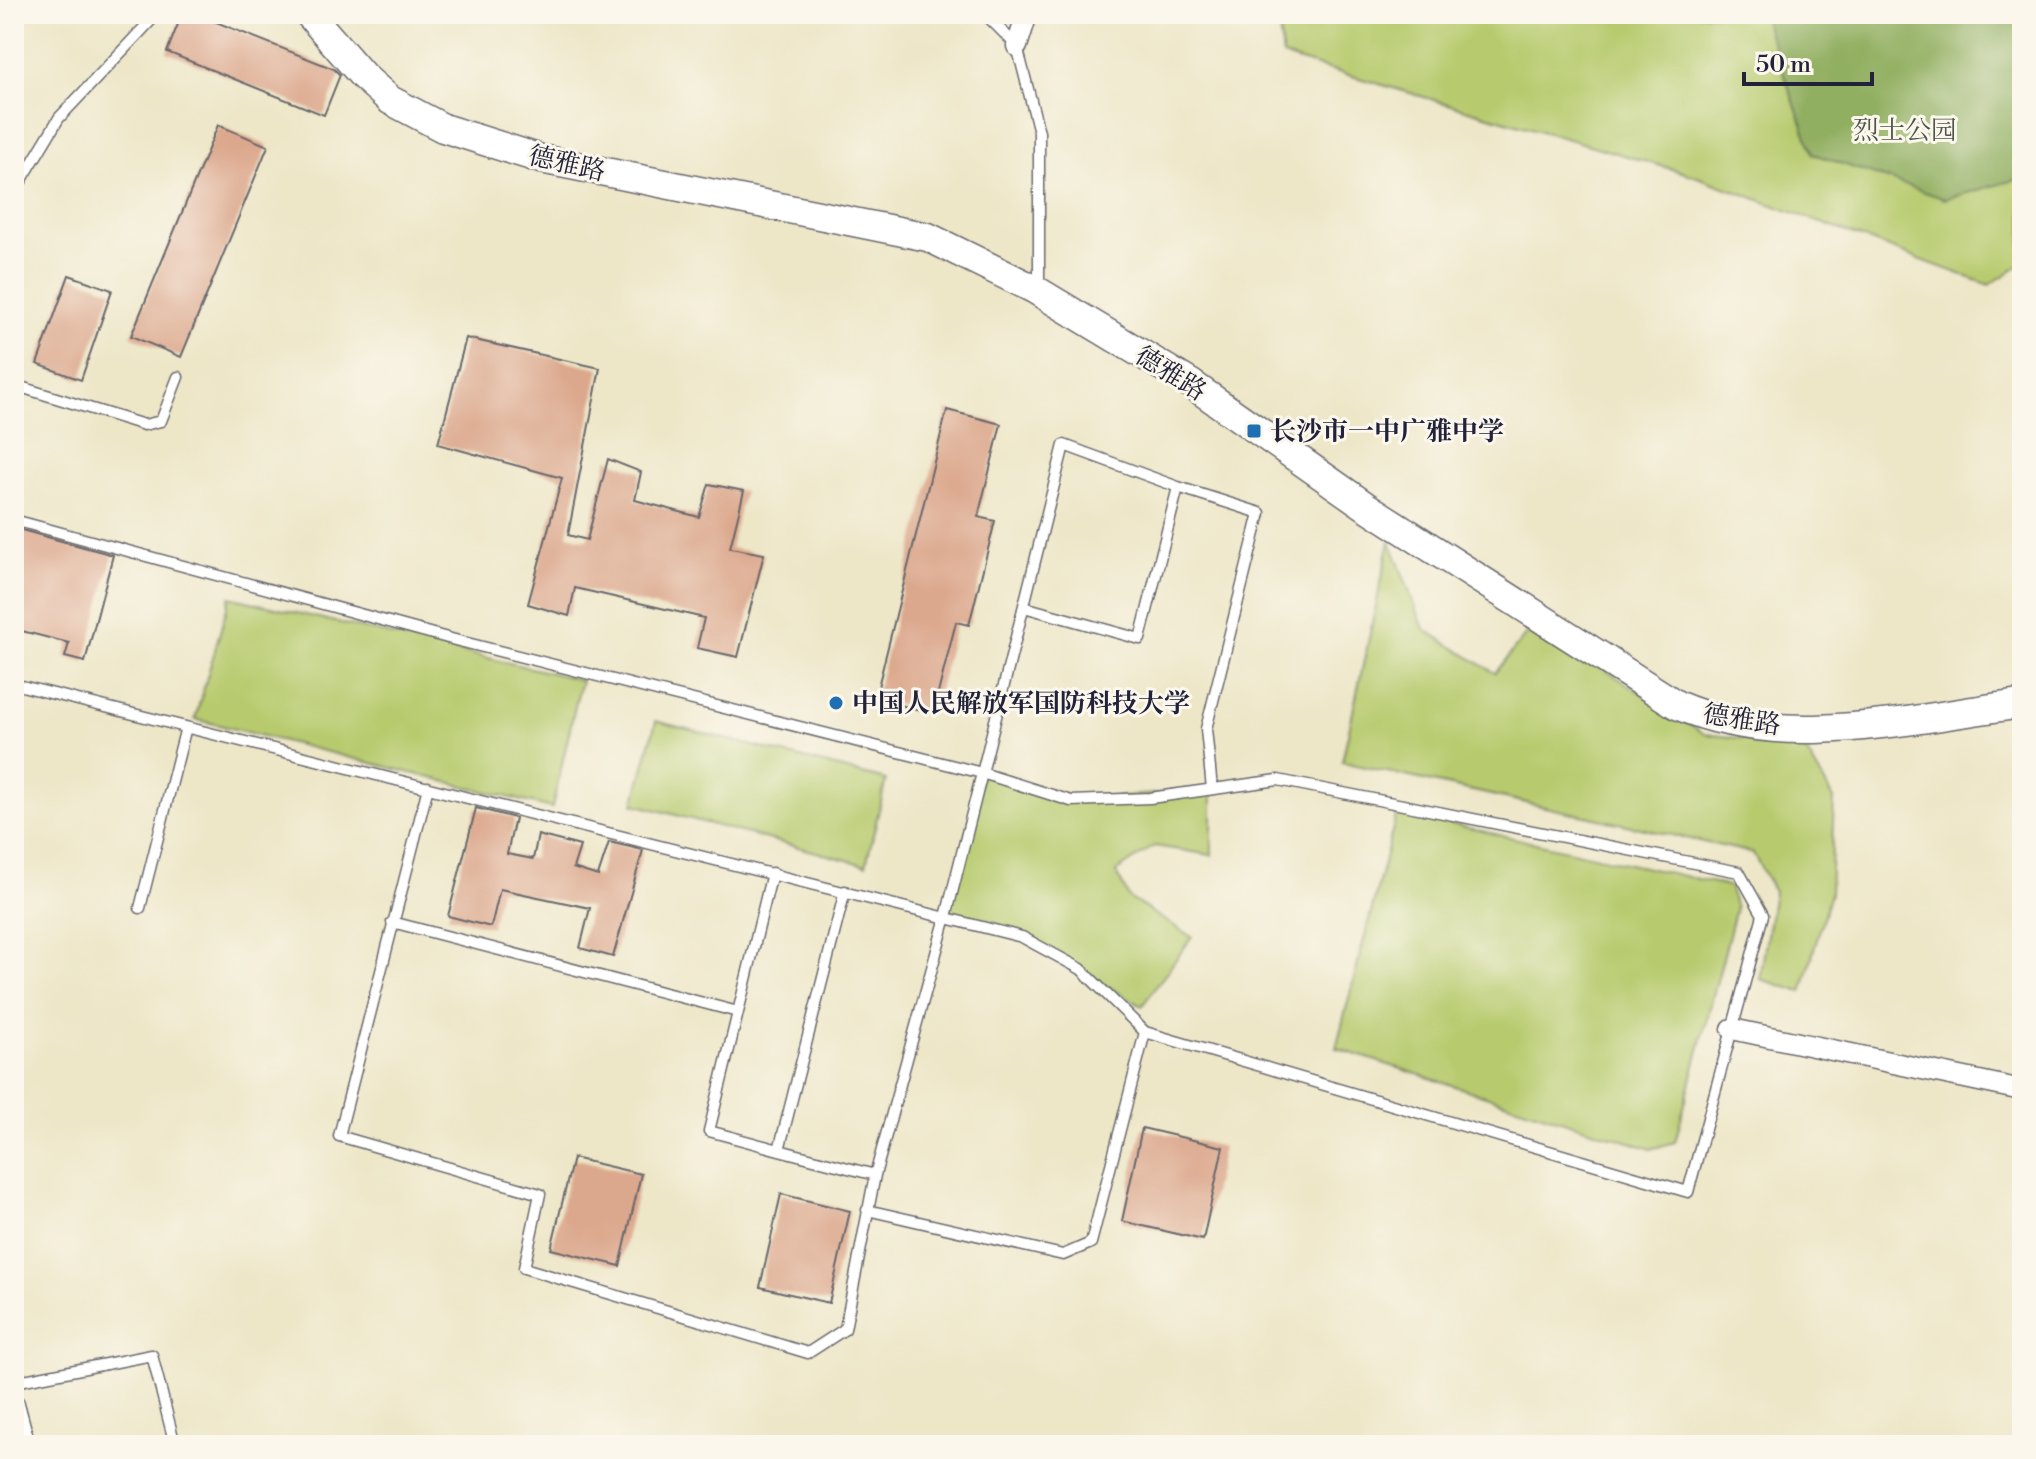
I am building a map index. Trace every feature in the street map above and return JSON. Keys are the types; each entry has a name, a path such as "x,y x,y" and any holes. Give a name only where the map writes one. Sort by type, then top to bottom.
{"street":[{"name":"德雅路","path":"309,14 363,76 390,100 443,128 541,159 928,237 1036,284 1190,383 1364,505 1677,705 1701,715 1724,721 1821,730 2022,704"},
{"name":"德雅路","path":"323,14 395,93 443,119 541,149 934,229 1195,372 1372,494 1686,694 1724,707 1819,713 2022,686"},
{"path":"1017,46 1027,14"},
{"path":"1732,1029 2022,1090"},
{"path":"14,1404 25,1445"}],"lane":[{"path":"14,193 59,118 157,14"},
{"path":"985,14 1017,46 1039,132 1036,284"},
{"path":"14,385 144,425 161,421 178,377"},
{"path":"428,787 339,1136 540,1194 524,1268 808,1353 845,1329 875,1175 946,917 1064,445 1260,513 1206,729 1212,789"},
{"path":"1024,607 1140,639 1178,487"},
{"path":"14,520 455,640 982,773 1071,801 1150,798 1278,780 1739,872 1763,915 1688,1192 1145,1032 1081,969 1022,937 14,684"},
{"path":"140,908 186,727"},
{"path":"772,873 709,1131 875,1175"},
{"path":"779,1150 845,891"},
{"path":"392,922 738,1012"},
{"path":"867,1210 1063,1255 1091,1243 1145,1032"},
{"path":"14,1382 152,1355 175,1445"}],"green space":[{"name":"烈士公园","path":"1277,14 2022,14 2022,264 1989,285 1692,175 1283,56"},
{"path":"1762,14 2022,14 2022,178 1945,199 1813,154"},
{"path":"1390,541 1424,629 1495,673 1534,624 1705,734 1803,746 1834,799 1830,893 1802,992 1760,979 1774,892 1753,853 1342,762"},
{"path":"230,597 581,680 552,808 195,719"},
{"path":"656,721 886,780 866,865 634,804"},
{"path":"982,773 1071,801 1212,789 1212,855 1154,846 1116,872 1129,898 1192,937 1142,1006 1022,937 946,917"},
{"path":"1397,812 1729,886 1736,908 1675,1142 1651,1149 1336,1048"}],"building":[{"path":"182,14 196,14 334,69 340,75 324,115 167,52"},
{"path":"218,125 268,146 181,357 131,336"},
{"path":"69,275 112,290 81,380 37,364"},
{"path":"466,338 600,368 568,535 587,540 608,459 641,472 635,500 699,517 709,484 744,491 730,548 764,554 738,657 697,648 704,618 575,588 569,616 528,604 562,478 438,444"},
{"path":"947,410 1001,424 978,517 995,521 969,625 956,622 933,713 875,699"},
{"path":"14,528 113,555 85,662 65,657 69,643 14,629"},
{"path":"476,808 515,818 507,854 533,859 538,835 580,846 573,868 598,876 609,842 643,850 613,957 580,948 590,908 500,889 491,927 448,916"},
{"path":"1142,1128 1223,1147 1203,1240 1122,1221"},
{"path":"573,1158 641,1174 620,1266 551,1249"},
{"path":"781,1194 850,1211 829,1303 760,1287"}],"place":[{"name":"长沙市一中广雅中学","path":"1254,431"},
{"name":"中国人民解放军国防科技大学","path":"836,703"}]}
